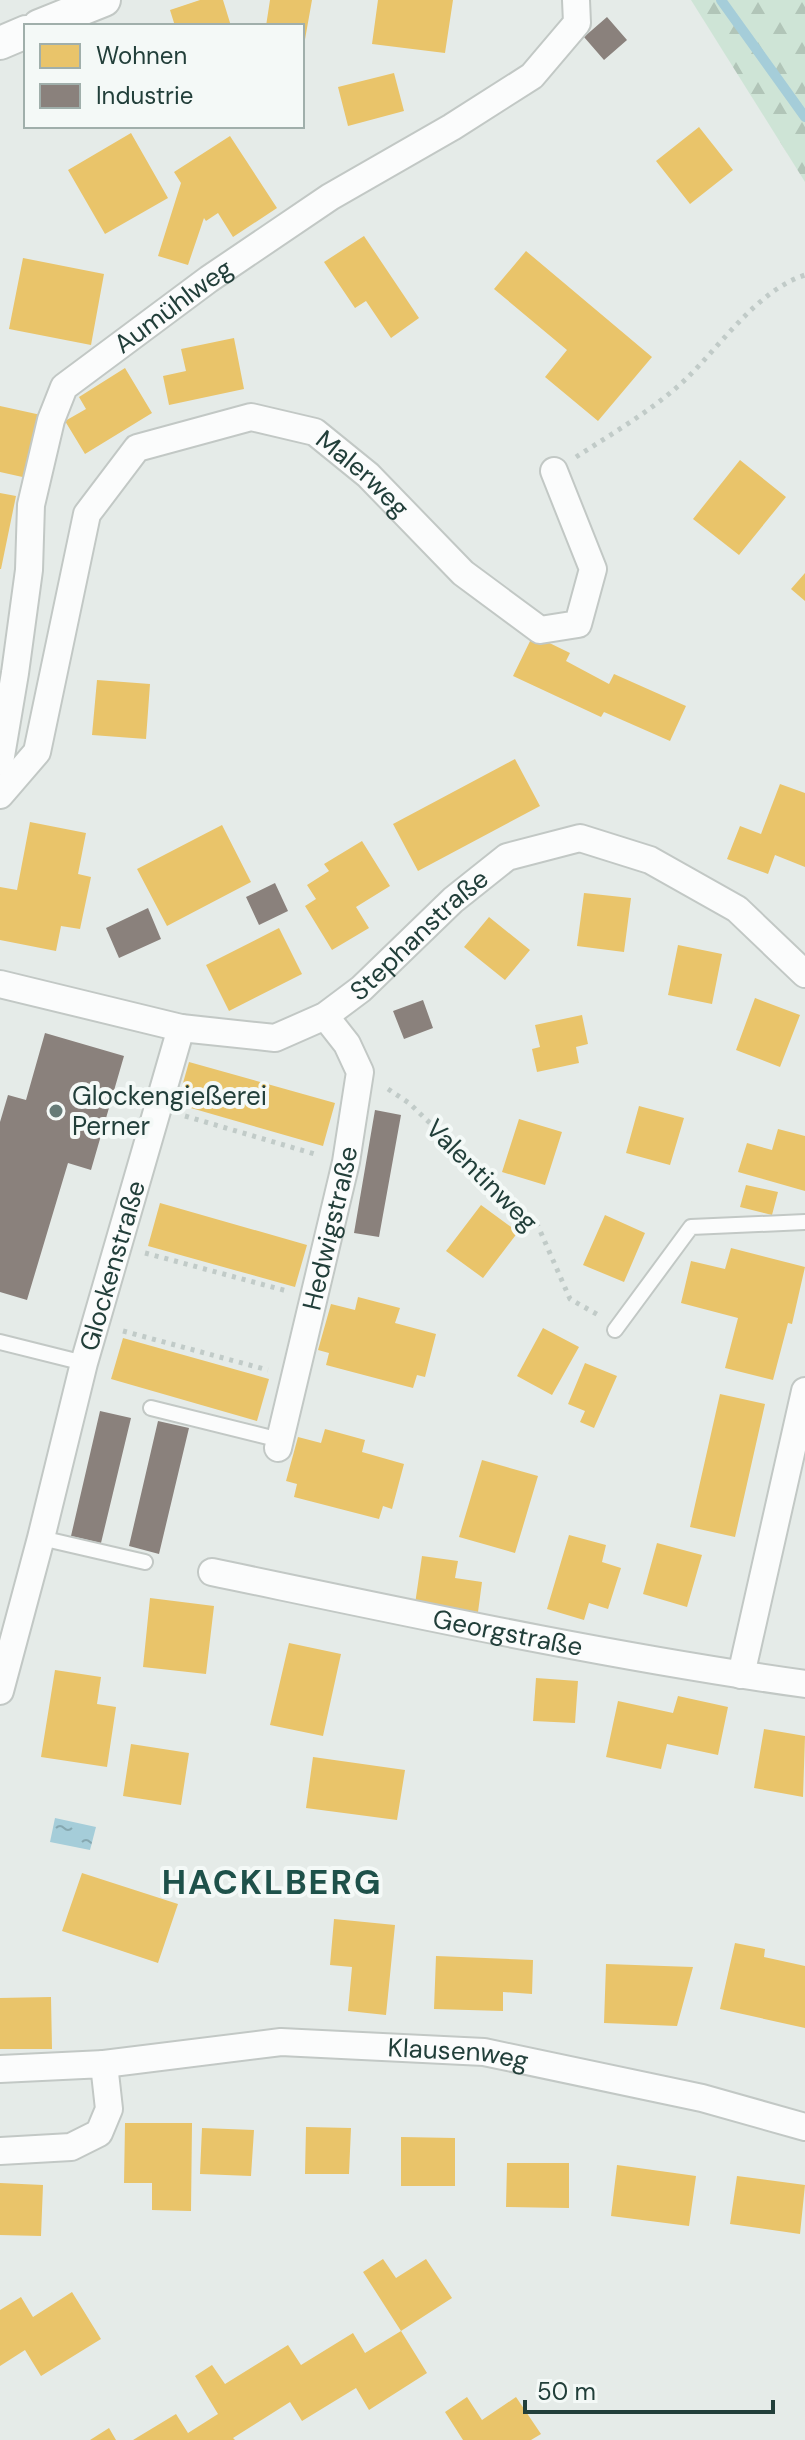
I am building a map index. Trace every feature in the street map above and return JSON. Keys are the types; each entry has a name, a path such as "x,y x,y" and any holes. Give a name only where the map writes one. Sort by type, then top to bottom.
{"street":[{"path":"44,24 104,0"},
{"name":"Aumühlweg","path":"0,762 29,570 31,505 51,420 64,387 209,279 330,197 452,127 532,76 577,23 576,0"},
{"path":"0,43 24,33"},
{"name":"Malerweg","path":"0,795 37,752 87,514 137,448 251,417 315,432 368,475 463,573 540,630 578,624 593,569 554,471"},
{"name":"Stephanstraße","path":"0,984 181,1028 275,1038 325,1016 361,989 453,900 507,857 580,838 650,860 737,909 804,971"},
{"path":"325,1016 347,1044 360,1072"},
{"name":"Glockenstraße","path":"0,1691 84,1363 181,1028"},
{"name":"Hedwigstraße","path":"279,1444 346,1162 360,1072"},
{"path":"741,1675 805,1391"},
{"name":"Georgstraße","path":"212,1572 447,1621 805,1684"},
{"name":"Klausenweg","path":"0,2069 104,2064 281,2042 484,2052 702,2098 805,2127"},
{"path":"0,2151 71,2147 99,2133 109,2109 104,2064"}],"lane":[{"path":"616,1328 691,1227 805,1222"},
{"name":"Glockenstraße","path":"0,1342 84,1363"},
{"path":"151,1408 279,1444"},
{"path":"41,1538 145,1562"}],"path":[{"path":"554,471 634,420 684,380 762,300 805,275"},
{"name":"Valentinweg","path":"360,1072 409,1103 538,1226 570,1299 616,1328"},
{"path":"157,1108 346,1162"},
{"path":"117,1246 314,1298"},
{"path":"95,1324 294,1377"}],"green space":[{"path":"691,0 805,0 805,182"}],"water":[{"path":"55,1818 96,1827 90,1850 50,1842"}],"building: Wohnen":[{"path":"200,0 223,0 230,24 174,24 170,10"},
{"path":"270,0 312,0 304,45 304,24 266,24"},
{"path":"378,0 453,0 445,53 372,44"},
{"path":"394,73 404,111 348,126 338,87"},
{"path":"699,127 733,170 690,204 656,161"},
{"path":"131,133 168,198 105,234 68,170"},
{"path":"230,136 277,208 233,237 218,213 206,221 204,218 188,265 158,256 181,183 174,172"},
{"path":"364,236 419,318 391,338 366,301 355,308 324,262"},
{"path":"526,251 652,357 598,421 545,377 567,350 494,289"},
{"path":"23,258 104,274 91,345 9,329"},
{"path":"234,338 244,389 169,405 163,376 186,371 181,349"},
{"path":"125,368 152,413 85,454 65,421 86,409 79,397"},
{"path":"0,406 41,415 27,478 0,472"},
{"path":"740,460 786,497 739,555 693,519"},
{"path":"0,493 16,496 1,569 0,569"},
{"path":"805,573 805,601 791,589"},
{"path":"533,635 570,653 566,661 609,684 614,674 686,706 670,741 604,712 601,717 513,676"},
{"path":"97,680 150,684 146,739 92,735"},
{"path":"515,759 540,806 418,871 393,824"},
{"path":"780,784 805,793 805,867 775,855 768,874 727,859 740,826 761,834"},
{"path":"30,822 86,833 78,874 91,877 80,929 61,926 56,951 0,940 0,887 17,890"},
{"path":"222,825 251,882 167,926 137,869"},
{"path":"362,841 390,886 356,907 369,928 332,950 305,906 316,899 307,885 329,871 324,864"},
{"path":"584,893 631,898 624,952 577,946"},
{"path":"489,917 530,950 505,980 464,947"},
{"path":"279,928 302,974 229,1011 206,965"},
{"path":"678,945 722,954 712,1004 668,995"},
{"path":"755,998 800,1015 780,1067 736,1050"},
{"path":"582,1015 588,1044 576,1047 579,1063 537,1072 532,1049 540,1047 535,1025"},
{"path":"189,1062 335,1103 323,1146 177,1104"},
{"path":"639,1106 684,1118 670,1165 626,1153"},
{"path":"519,1119 562,1132 545,1185 502,1172"},
{"path":"778,1129 805,1136 805,1191 738,1172 747,1143 772,1150"},
{"path":"746,1185 778,1192 772,1215 740,1207"},
{"path":"160,1203 307,1245 295,1287 148,1246"},
{"path":"481,1205 518,1232 483,1278 446,1251"},
{"path":"605,1215 645,1233 624,1282 583,1265"},
{"path":"731,1248 805,1267 792,1324 788,1323 773,1380 725,1368 738,1318 681,1303 691,1261 725,1269"},
{"path":"358,1297 400,1308 395,1323 436,1334 425,1377 417,1375 413,1388 326,1365 329,1353 318,1350 331,1304 355,1310"},
{"path":"543,1328 579,1347 552,1395 517,1376"},
{"path":"123,1338 269,1379 257,1421 111,1379"},
{"path":"585,1363 617,1376 594,1428 580,1422 585,1411 568,1404"},
{"path":"720,1394 765,1404 735,1537 690,1527"},
{"path":"325,1429 365,1440 362,1452 404,1464 392,1509 383,1506 379,1519 294,1497 297,1484 286,1481 298,1437 321,1443"},
{"path":"482,1460 538,1476 515,1553 459,1537"},
{"path":"569,1535 606,1545 602,1562 621,1568 608,1609 589,1603 584,1620 547,1609"},
{"path":"657,1543 702,1555 687,1607 643,1594"},
{"path":"422,1556 458,1561 455,1578 482,1582 478,1612 415,1604"},
{"path":"150,1598 214,1606 206,1674 143,1667"},
{"path":"289,1643 341,1654 323,1736 270,1725"},
{"path":"55,1670 101,1677 97,1704 116,1707 107,1767 41,1757"},
{"path":"536,1678 578,1681 575,1723 533,1721"},
{"path":"678,1696 728,1707 718,1755 667,1744 661,1769 606,1757 618,1701 673,1713"},
{"path":"764,1729 805,1736 803,1797 754,1788"},
{"path":"131,1744 189,1753 181,1805 123,1796"},
{"path":"313,1757 405,1770 397,1820 306,1808"},
{"path":"82,1873 178,1904 158,1963 62,1931"},
{"path":"334,1919 395,1925 386,2015 348,2011 352,1967 330,1965"},
{"path":"735,1943 765,1949 764,1957 805,1966 805,2028 720,2009"},
{"path":"436,1956 533,1960 532,1994 503,1992 503,2011 434,2009"},
{"path":"606,1964 693,1967 677,2026 604,2023"},
{"path":"51,1997 52,2049 0,2049 0,1998"},
{"path":"125,2123 192,2123 191,2211 152,2210 152,2183 124,2183"},
{"path":"306,2127 351,2128 349,2174 305,2174"},
{"path":"202,2128 254,2130 251,2176 200,2174"},
{"path":"401,2137 455,2138 455,2186 401,2186"},
{"path":"507,2163 569,2163 569,2208 506,2207"},
{"path":"617,2165 696,2176 689,2226 611,2216"},
{"path":"737,2176 805,2185 800,2234 730,2224"},
{"path":"0,2183 43,2185 41,2236 0,2235"},
{"path":"383,2259 396,2278 426,2259 452,2298 401,2331 363,2272"},
{"path":"72,2292 101,2339 41,2376 25,2350 0,2366 0,2310 21,2297 33,2317"},
{"path":"401,2331 427,2373 369,2410 356,2388 302,2421 290,2402 233,2438 235,2440 133,2440 176,2414 188,2433 218,2414 195,2376 212,2365 225,2384 288,2345 301,2365 353,2333 365,2353"},
{"path":"467,2397 482,2420 516,2397 541,2434 531,2440 463,2440 445,2412"},
{"path":"109,2428 116,2440 90,2440"}],"building: Industrie":[{"path":"607,17 627,40 604,60 584,37"},
{"path":"275,883 288,911 259,925 246,897"},
{"path":"148,908 161,939 119,958 106,928"},
{"path":"423,1000 433,1028 404,1039 393,1011"},
{"name":"Glockengießerei Perner","path":"45,1033 124,1056 91,1170 68,1163 27,1300 0,1292 0,1122 8,1095 26,1100"},
{"path":"375,1110 401,1115 379,1237 354,1233"},
{"path":"100,1411 131,1418 101,1543 71,1536"},
{"path":"158,1421 189,1428 159,1554 129,1546"}],"waterway":[{"path":"721,0 805,117"}],"place":[{"name":"Glockengießerei Perner","path":"56,1111"}],"district":[{"name":"HACKLBERG","path":"272,1882"}]}
